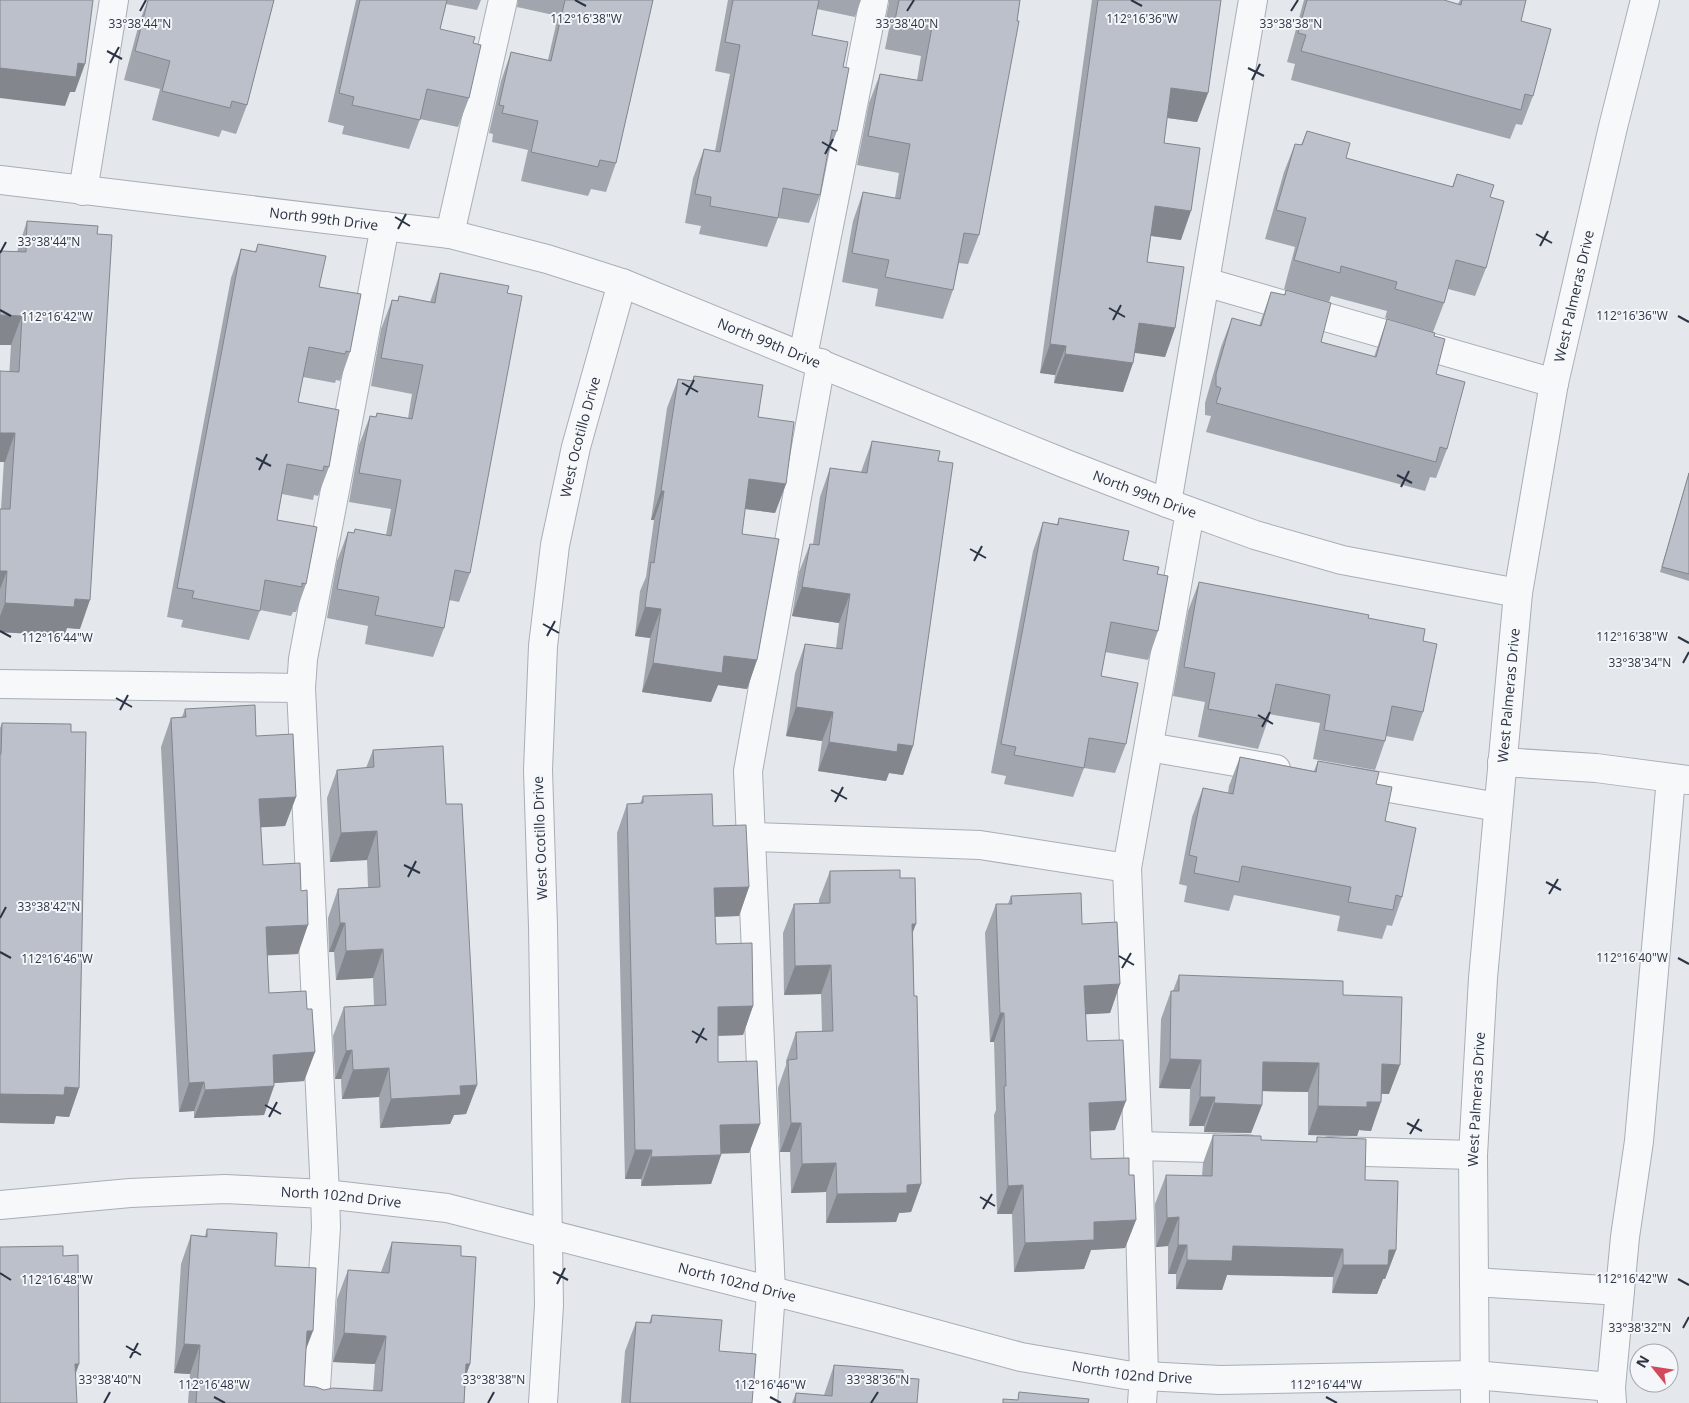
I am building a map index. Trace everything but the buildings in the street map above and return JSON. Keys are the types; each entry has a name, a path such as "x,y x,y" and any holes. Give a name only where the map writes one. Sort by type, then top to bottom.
{"street":[{"path":"83,191 114,0"},
{"path":"450,234 504,0"},
{"path":"763,1403 771,1292 748,771 812,359 874,0"},
{"path":"1142,1403 1144,1376 1138,1146 1127,868 1149,747 1205,282 1253,0"},
{"name":"West Palmeras Drive","path":"1475,1403 1474,1155 1483,978 1518,593 1554,383 1613,127 1645,0"},
{"name":"North 99th Drive","path":"0,180 450,234 547,259 622,282 1178,507 1256,535 1342,560 1518,593"},
{"path":"314,1403 326,1227 301,688 303,660 385,226"},
{"name":"West Ocotillo Drive","path":"543,1403 548,1304 548,1234 543,926 538,770 543,646 555,545 568,483 576,447 622,282"},
{"path":"1205,282 1554,383"},
{"path":"0,684 301,688"},
{"path":"1149,747 1304,774"},
{"path":"1502,762 1596,768 1680,779 1620,1291 1612,1395"},
{"path":"1333,778 1498,807"},
{"path":"752,837 980,845 1127,868"},
{"path":"1138,1146 1276,1150"},
{"path":"1306,1150 1474,1155"},
{"name":"North 102nd Drive","path":"0,1205 130,1193 225,1189 325,1194 447,1208 1021,1357 1126,1375 1220,1380 1474,1375 1612,1395"},
{"path":"1474,1282 1620,1291"}]}
